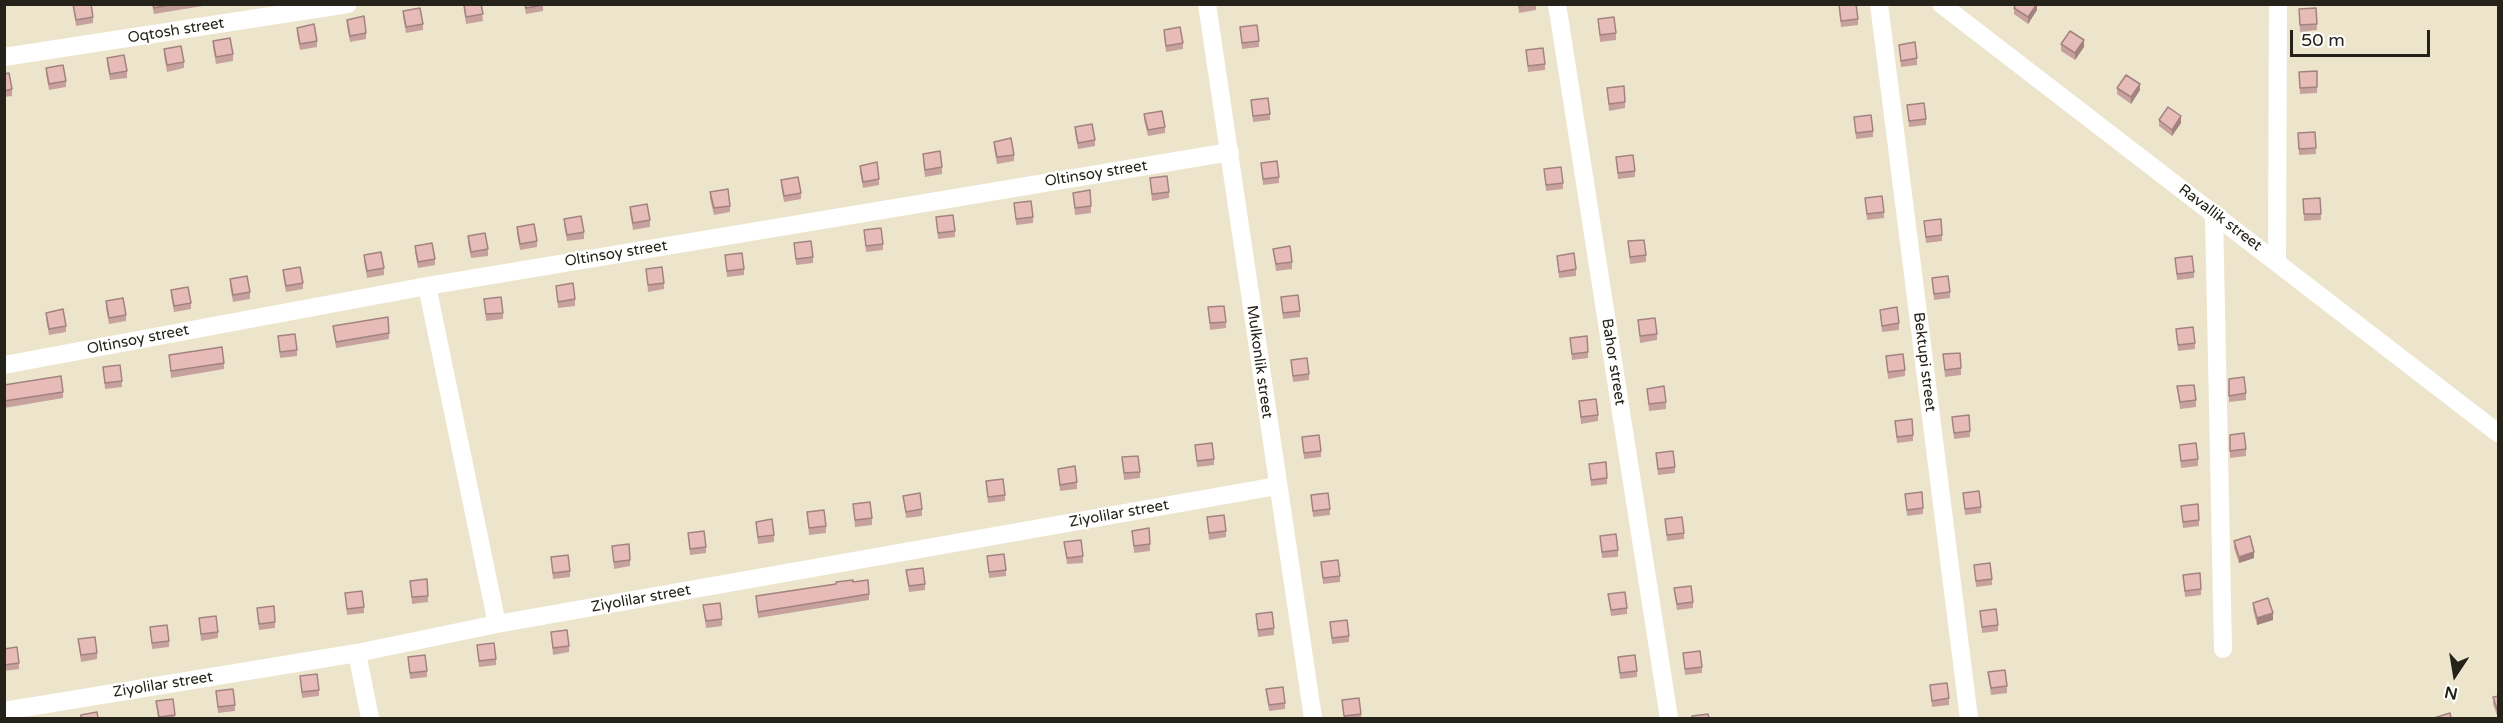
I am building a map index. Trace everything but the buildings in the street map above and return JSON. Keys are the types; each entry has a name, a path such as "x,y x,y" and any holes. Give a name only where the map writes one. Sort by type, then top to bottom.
{"street":[{"name":"Oqtosh street","path":"4,57 348,4"},
{"name":"Mulkonlik street","path":"1207,4 1312,718"},
{"name":"Bahor street","path":"1557,4 1669,718"},
{"name":"Bektupi street","path":"1879,4 1970,718"},
{"name":"Ravallik street","path":"1941,4 2499,433"},
{"path":"2277,261 2278,4"},
{"name":"Oltinsoy street","path":"4,365 427,286 1230,152"},
{"path":"2214,213 2223,649"},
{"path":"427,286 497,624"},
{"name":"Ziyolilar street","path":"4,711 357,653 497,624 1277,486"},
{"path":"357,653 370,718"}]}
